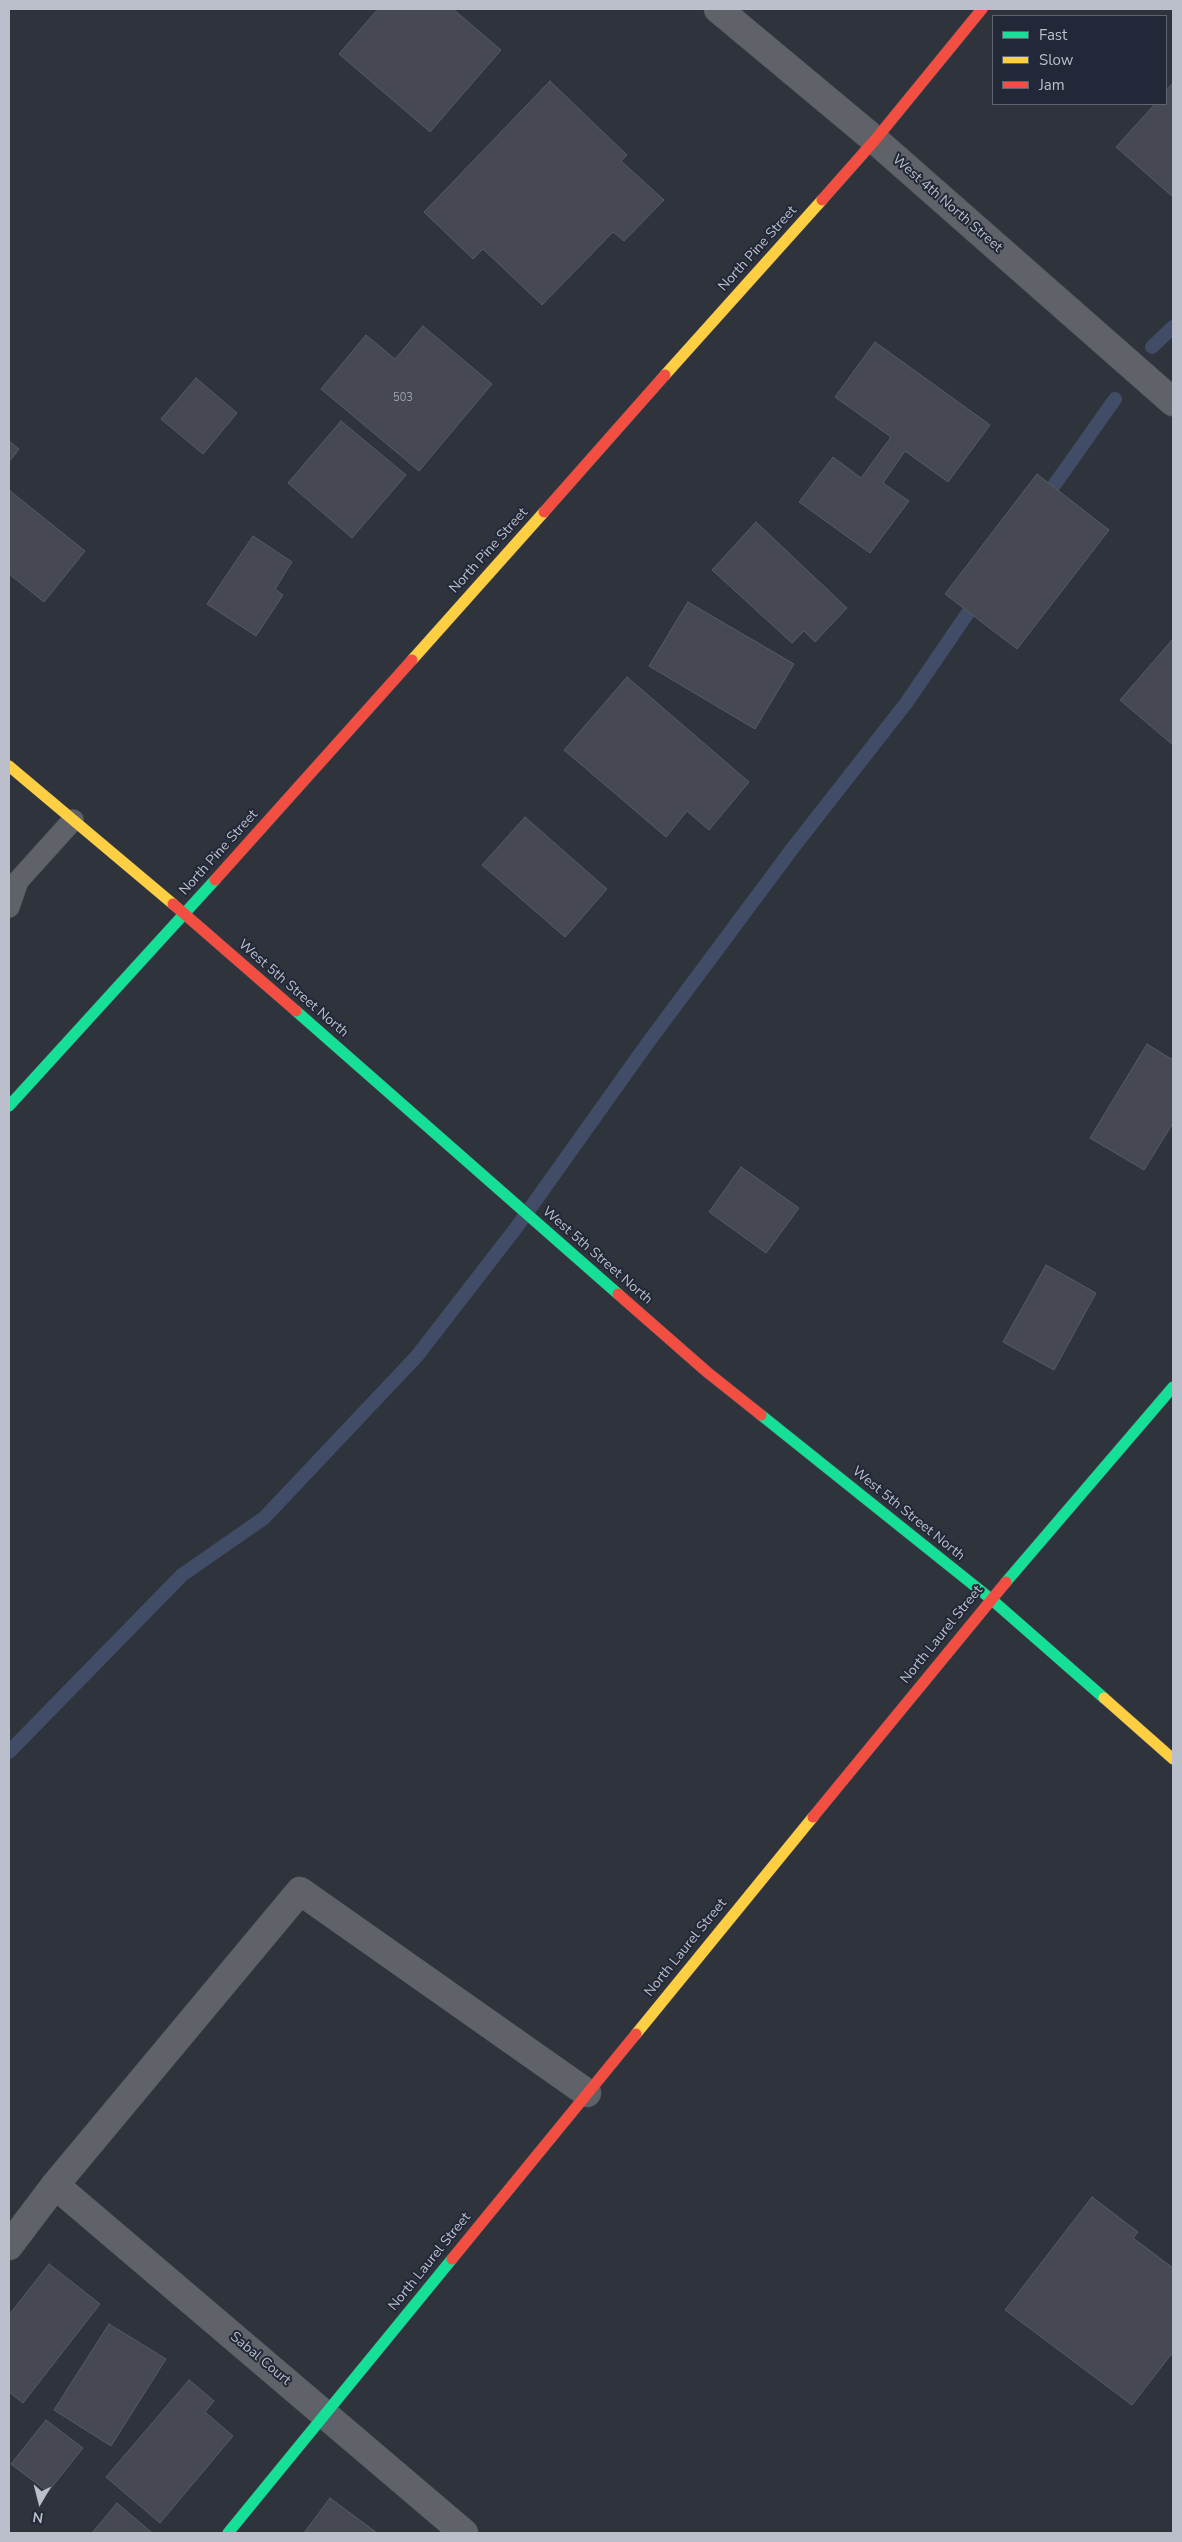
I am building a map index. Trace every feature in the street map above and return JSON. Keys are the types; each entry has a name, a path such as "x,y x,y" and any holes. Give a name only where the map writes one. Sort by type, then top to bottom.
{"street":[{"name":"West 4th North Street","path":"718,9 875,140 1173,402"},
{"name":"North Pine Street","path":"9,1106 185,914 875,140 982,9"},
{"name":"West 5th Street North","path":"9,766 185,914 707,1372 991,1599 1173,1759"},
{"name":"North Laurel Street","path":"228,2533 991,1599 1173,1387"},
{"path":"9,2246 55,2185 300,1891 587,2093"},
{"name":"Sabal Court","path":"55,2185 464,2533"}],"lane":[{"path":"9,908 18,881 73,820"}],"building":[{"path":"378,9 453,9 501,50 430,132 339,54"},
{"path":"550,81 627,155 621,161 664,200 624,241 613,232 542,305 483,249 473,259 424,212"},
{"path":"1173,83 1173,197 1116,147 1154,105 1167,105 1167,90"},
{"path":"423,326 492,384 419,471 321,389 366,335 395,359"},
{"path":"875,342 990,425 948,482 905,451 883,483 909,501 870,553 799,502 833,457 861,478 891,437 835,397"},
{"path":"196,378 237,413 203,454 161,419"},
{"path":"341,421 406,475 352,538 288,483"},
{"path":"9,441 19,449 9,462"},
{"path":"1037,474 1109,530 1017,649 945,594"},
{"path":"9,490 85,551 44,602 9,574"},
{"path":"756,522 847,608 815,642 804,631 792,643 712,570"},
{"path":"253,536 292,562 275,589 283,595 256,636 207,604"},
{"path":"688,602 794,664 755,729 649,666"},
{"path":"1173,639 1173,745 1120,700"},
{"path":"627,677 749,782 709,830 687,811 666,837 564,750"},
{"path":"525,817 607,889 565,937 482,865"},
{"path":"1147,1044 1173,1060 1173,1123 1144,1170 1090,1138"},
{"path":"741,1167 799,1208 766,1253 709,1212"},
{"path":"1046,1265 1096,1293 1054,1370 1003,1342"},
{"path":"1092,2197 1138,2232 1133,2238 1173,2268 1173,2352 1132,2405 1005,2310"},
{"path":"49,2264 100,2304 23,2403 9,2392 9,2315"},
{"path":"109,2324 166,2359 111,2446 54,2410"},
{"path":"189,2380 214,2401 205,2412 233,2436 160,2523 106,2477"},
{"path":"46,2420 83,2448 48,2492 11,2464"},
{"path":"330,2498 377,2533 304,2533"},
{"path":"117,2503 151,2532 92,2533"}],"waterway":[{"path":"1152,347 1173,327"},
{"path":"1043,501 1115,399"},
{"path":"9,1752 182,1575 264,1518 417,1356 516,1228 647,1044 792,849 907,702 978,598"}],"traffic: fast":[{"path":"9,1106 215,880"},
{"path":"296,1011 618,1294"},
{"path":"1006,1582 1173,1387"},
{"path":"761,1415 991,1599 1104,1698"},
{"path":"228,2533 452,2259"}],"traffic: slow":[{"path":"665,375 822,200"},
{"path":"412,660 544,512"},
{"path":"9,766 173,904"},
{"path":"1104,1698 1173,1759"},
{"path":"636,2034 813,1817"}],"traffic: jam":[{"path":"822,200 875,140 982,9"},
{"path":"544,512 665,375"},
{"path":"215,880 412,660"},
{"path":"173,904 296,1011"},
{"path":"618,1294 707,1372 761,1415"},
{"path":"813,1817 1006,1582"},
{"path":"452,2259 636,2034"}]}
